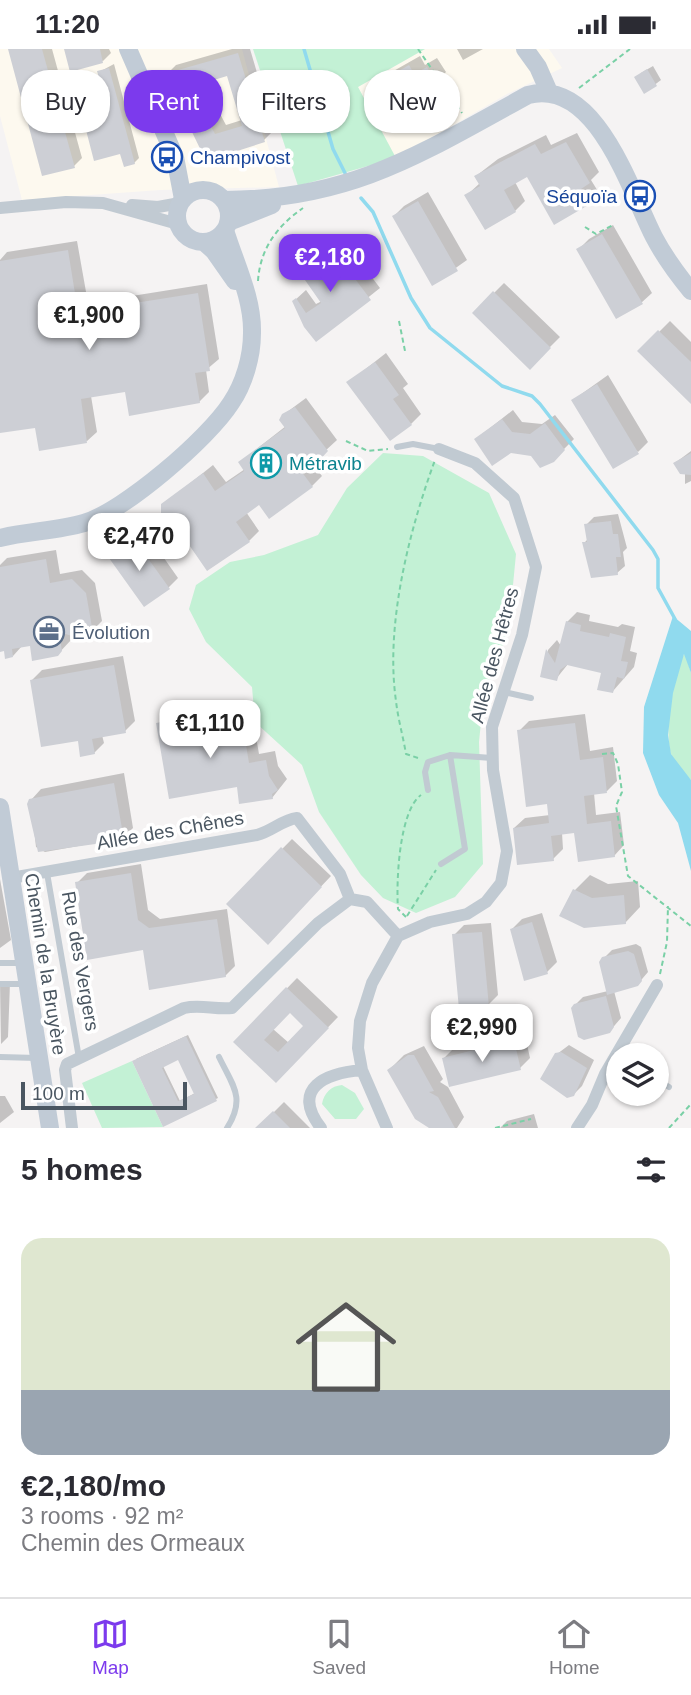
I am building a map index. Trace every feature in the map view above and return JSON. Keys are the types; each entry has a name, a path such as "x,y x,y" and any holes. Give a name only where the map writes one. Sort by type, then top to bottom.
{"street":[{"path":"128,49 176,157 205,190 224,200 310,198"},
{"path":"525,49 538,67 549,92"},
{"path":"103,203 178,224 188,237 204,242 212,241 227,226 260,208 310,198 389,169 528,95 549,92 568,97 600,129 656,240 691,291"},
{"path":"176,157 181,201 178,224"},
{"path":"0,208 66,202 158,207 181,201 197,190 205,190"},
{"path":"0,538 84,523 128,501 211,427 231,403 245,376 252,333 251,313 227,226 224,200"},
{"path":"204,242 230,272 251,313"},
{"name":"Allée des Hêtres","path":"398,936 430,922 467,914 486,902 501,883 507,851 492,758 492,727 522,635 536,567 514,498 475,463 439,449"},
{"path":"0,532 18,533"},
{"name":"Chemin de la Bruyère","path":"0,807 50,1128"},
{"name":"Allée des Chênes","path":"11,877 257,835 297,818 340,874 350,899"},
{"path":"350,899 367,902 398,936 372,983 360,1021 358,1048 362,1070 381,1126"},
{"name":"Rue des Vergers","path":"72,1128 65,1070 67,1064 184,1008 232,1008 294,946 350,899"},
{"path":"624,1043 657,985"},
{"path":"321,1128 310,1112 311,1091 318,1082 334,1073 362,1070"},
{"path":"576,1128 606,1078"}],"lane":[{"path":"397,447 413,444 439,449"},
{"path":"504,692 531,698"},
{"path":"441,864 465,849 450,755"},
{"path":"428,790 425,772 428,762 450,755 492,758"},
{"name":"Rue des Vergers","path":"46,871 79,1058"},
{"path":"0,963 25,963"},
{"path":"0,984 29,985"},
{"path":"0,1057 41,1059"},
{"path":"219,1057 238,1096 237,1110 228,1128"}],"path":[{"path":"418,49 466,120"},
{"path":"579,88 630,49"},
{"path":"258,290 259,270 271,238 310,198"},
{"path":"585,226 596,234 613,225"},
{"path":"399,321 405,351"},
{"path":"346,441 368,451 397,447"},
{"path":"428,762 406,754 396,699 396,627 420,500 439,449"},
{"path":"602,754 612,753 618,764 622,792 616,806 628,876 691,926"},
{"path":"406,917 398,909 397,893 406,819 413,801 428,790"},
{"path":"398,936 426,883 441,864"},
{"path":"657,985 667,942 668,906"},
{"path":"669,1128 691,1104"},
{"path":"495,1128 531,1119"}],"shaded area":[{"path":"0,49 242,49 248,70 237,70 237,133 265,133 279,187 160,190 22,200 0,116"},
{"path":"425,49 549,49 562,68 507,94 460,121 460,70 388,70"},
{"path":"364,84 364,98 358,87"},
{"path":"383,133 439,133 396,158"}],"green space":[{"path":"253,49 425,49 388,70 364,70 364,84 358,87 364,98 364,133 383,133 396,158 298,186 281,133 350,133 350,70 260,70"},
{"path":"383,453 423,456 489,493 516,554 509,626 483,702 479,742 483,864 455,897 416,913 383,898 361,875 319,812 302,765 255,722 252,687 206,642 189,609 196,585 230,562 264,555 318,535 347,488"},
{"path":"685,653 691,673 691,780 671,754 668,731 676,673"},
{"path":"132,1061 163,1127 102,1128 82,1083"},
{"path":"342,1085 355,1093 364,1109 356,1119 335,1119 322,1104 329,1091"}],"water":[{"path":"673,616 691,631 691,673 684,654 673,693 668,735 671,754 691,780 691,871 678,823 659,795 643,753 644,707"}],"building":[{"path":"8,49 42,49 48,70 21,70 21,98"},
{"path":"64,49 100,49 103,63 69,70"},
{"path":"238,53 243,70 237,70 237,109 227,76 223,77 223,70 178,70"},
{"path":"647,69 657,86 644,94 634,77"},
{"path":"110,72 124,123 124,133 127,133 135,164 124,167 120,154 94,161 87,133 110,133"},
{"path":"237,127 237,133 262,133 265,142 206,161 192,133 215,134"},
{"path":"30,133 65,133 75,168 42,176"},
{"path":"566,142 590,183 581,189 590,204 554,225 527,177 504,190 516,212 485,230 464,195 480,186 474,176 535,144 541,154"},
{"path":"418,201 458,271 432,286 392,216"},
{"path":"602,234 643,304 616,319 576,249"},
{"path":"331,247 371,300 316,342 304,327 292,301 296,298 306,313 321,303 298,270"},
{"path":"68,250 78,312 198,293 210,371 195,373 200,403 129,416 125,392 81,399 87,443 39,451 35,428 0,433 0,261"},
{"path":"493,291 551,348 530,370 472,313"},
{"path":"658,330 691,362 691,404 637,351"},
{"path":"375,362 399,395 393,399 412,425 390,441 346,382"},
{"path":"597,384 639,454 613,469 571,400"},
{"path":"295,407 328,451 317,463 298,467 313,487 269,519 259,505 236,522 250,542 207,571 172,520 161,516 161,504 203,473 215,491 244,471 238,462 285,428 279,420 282,414"},
{"path":"502,419 512,432 530,434 545,423 565,450 554,462 540,468 531,456 511,453 492,466 474,439"},
{"path":"691,453 691,475 680,474 673,463"},
{"path":"611,521 613,534 618,534 621,557 616,557 618,575 591,578 582,542 587,542 584,524"},
{"path":"134,539 170,589 144,607 109,558"},
{"path":"46,559 50,583 72,579 86,593 93,633 72,636 59,632 62,651 58,656 32,661 30,646 12,649 13,657 5,659 4,651 0,652 0,567"},
{"path":"566,621 581,625 580,631 609,637 610,633 626,637 621,661 628,662 624,679 617,677 613,693 597,690 601,673 567,665 560,670 557,681 540,677 546,649 555,663"},
{"path":"114,665 126,733 92,739 95,754 80,757 78,741 41,747 30,680"},
{"path":"226,711 230,736 244,733 249,763 266,760 269,776 278,790 272,794 273,799 239,804 237,787 169,799 156,723"},
{"path":"575,723 580,760 603,757 607,793 584,796 587,824 611,821 615,857 578,862 574,833 551,836 554,861 517,865 513,828 549,823 547,804 526,807 517,730"},
{"path":"114,783 124,840 38,852 27,804 29,799"},
{"path":"281,847 322,887 268,945 226,904"},
{"path":"131,873 138,920 149,928 217,919 226,977 149,990 143,950 87,960 75,882"},
{"path":"573,889 592,898 624,895 626,924 584,928 559,916"},
{"path":"532,922 548,974 524,981 510,929"},
{"path":"482,932 489,1007 459,1009 452,934"},
{"path":"628,951 634,954 642,981 638,986 607,995 599,962 602,957"},
{"path":"286,987 329,1028 276,1083 233,1042","holes":["290,1013 303,1026 278,1052 264,1040"]},
{"path":"606,996 614,1027 610,1033 584,1040 578,1037 571,1008 574,1004"},
{"path":"186,1036 217,1101 163,1127 132,1061","holes":["178,1060 194,1094 178,1101 162,1068"]},
{"path":"514,1040 521,1070 449,1087 442,1058"},
{"path":"561,1052 587,1068 574,1096 567,1098 540,1079 555,1053"},
{"path":"408,1055 414,1055 434,1091 429,1092 438,1097 455,1128 429,1128 415,1119 387,1070"},
{"path":"273,1111 290,1128 255,1128"}],"waterway":[{"path":"304,49 333,149 346,175"},
{"path":"361,198 373,212 411,298 430,328 502,386 532,396 653,550 658,559 658,588 675,619"}],"place":[{"name":"Champivost","path":"167,157"},
{"name":"Séquoïa","path":"640,196"},
{"name":"Métravib","path":"266,463"},
{"name":"Évolution","path":"49,632"}]}
